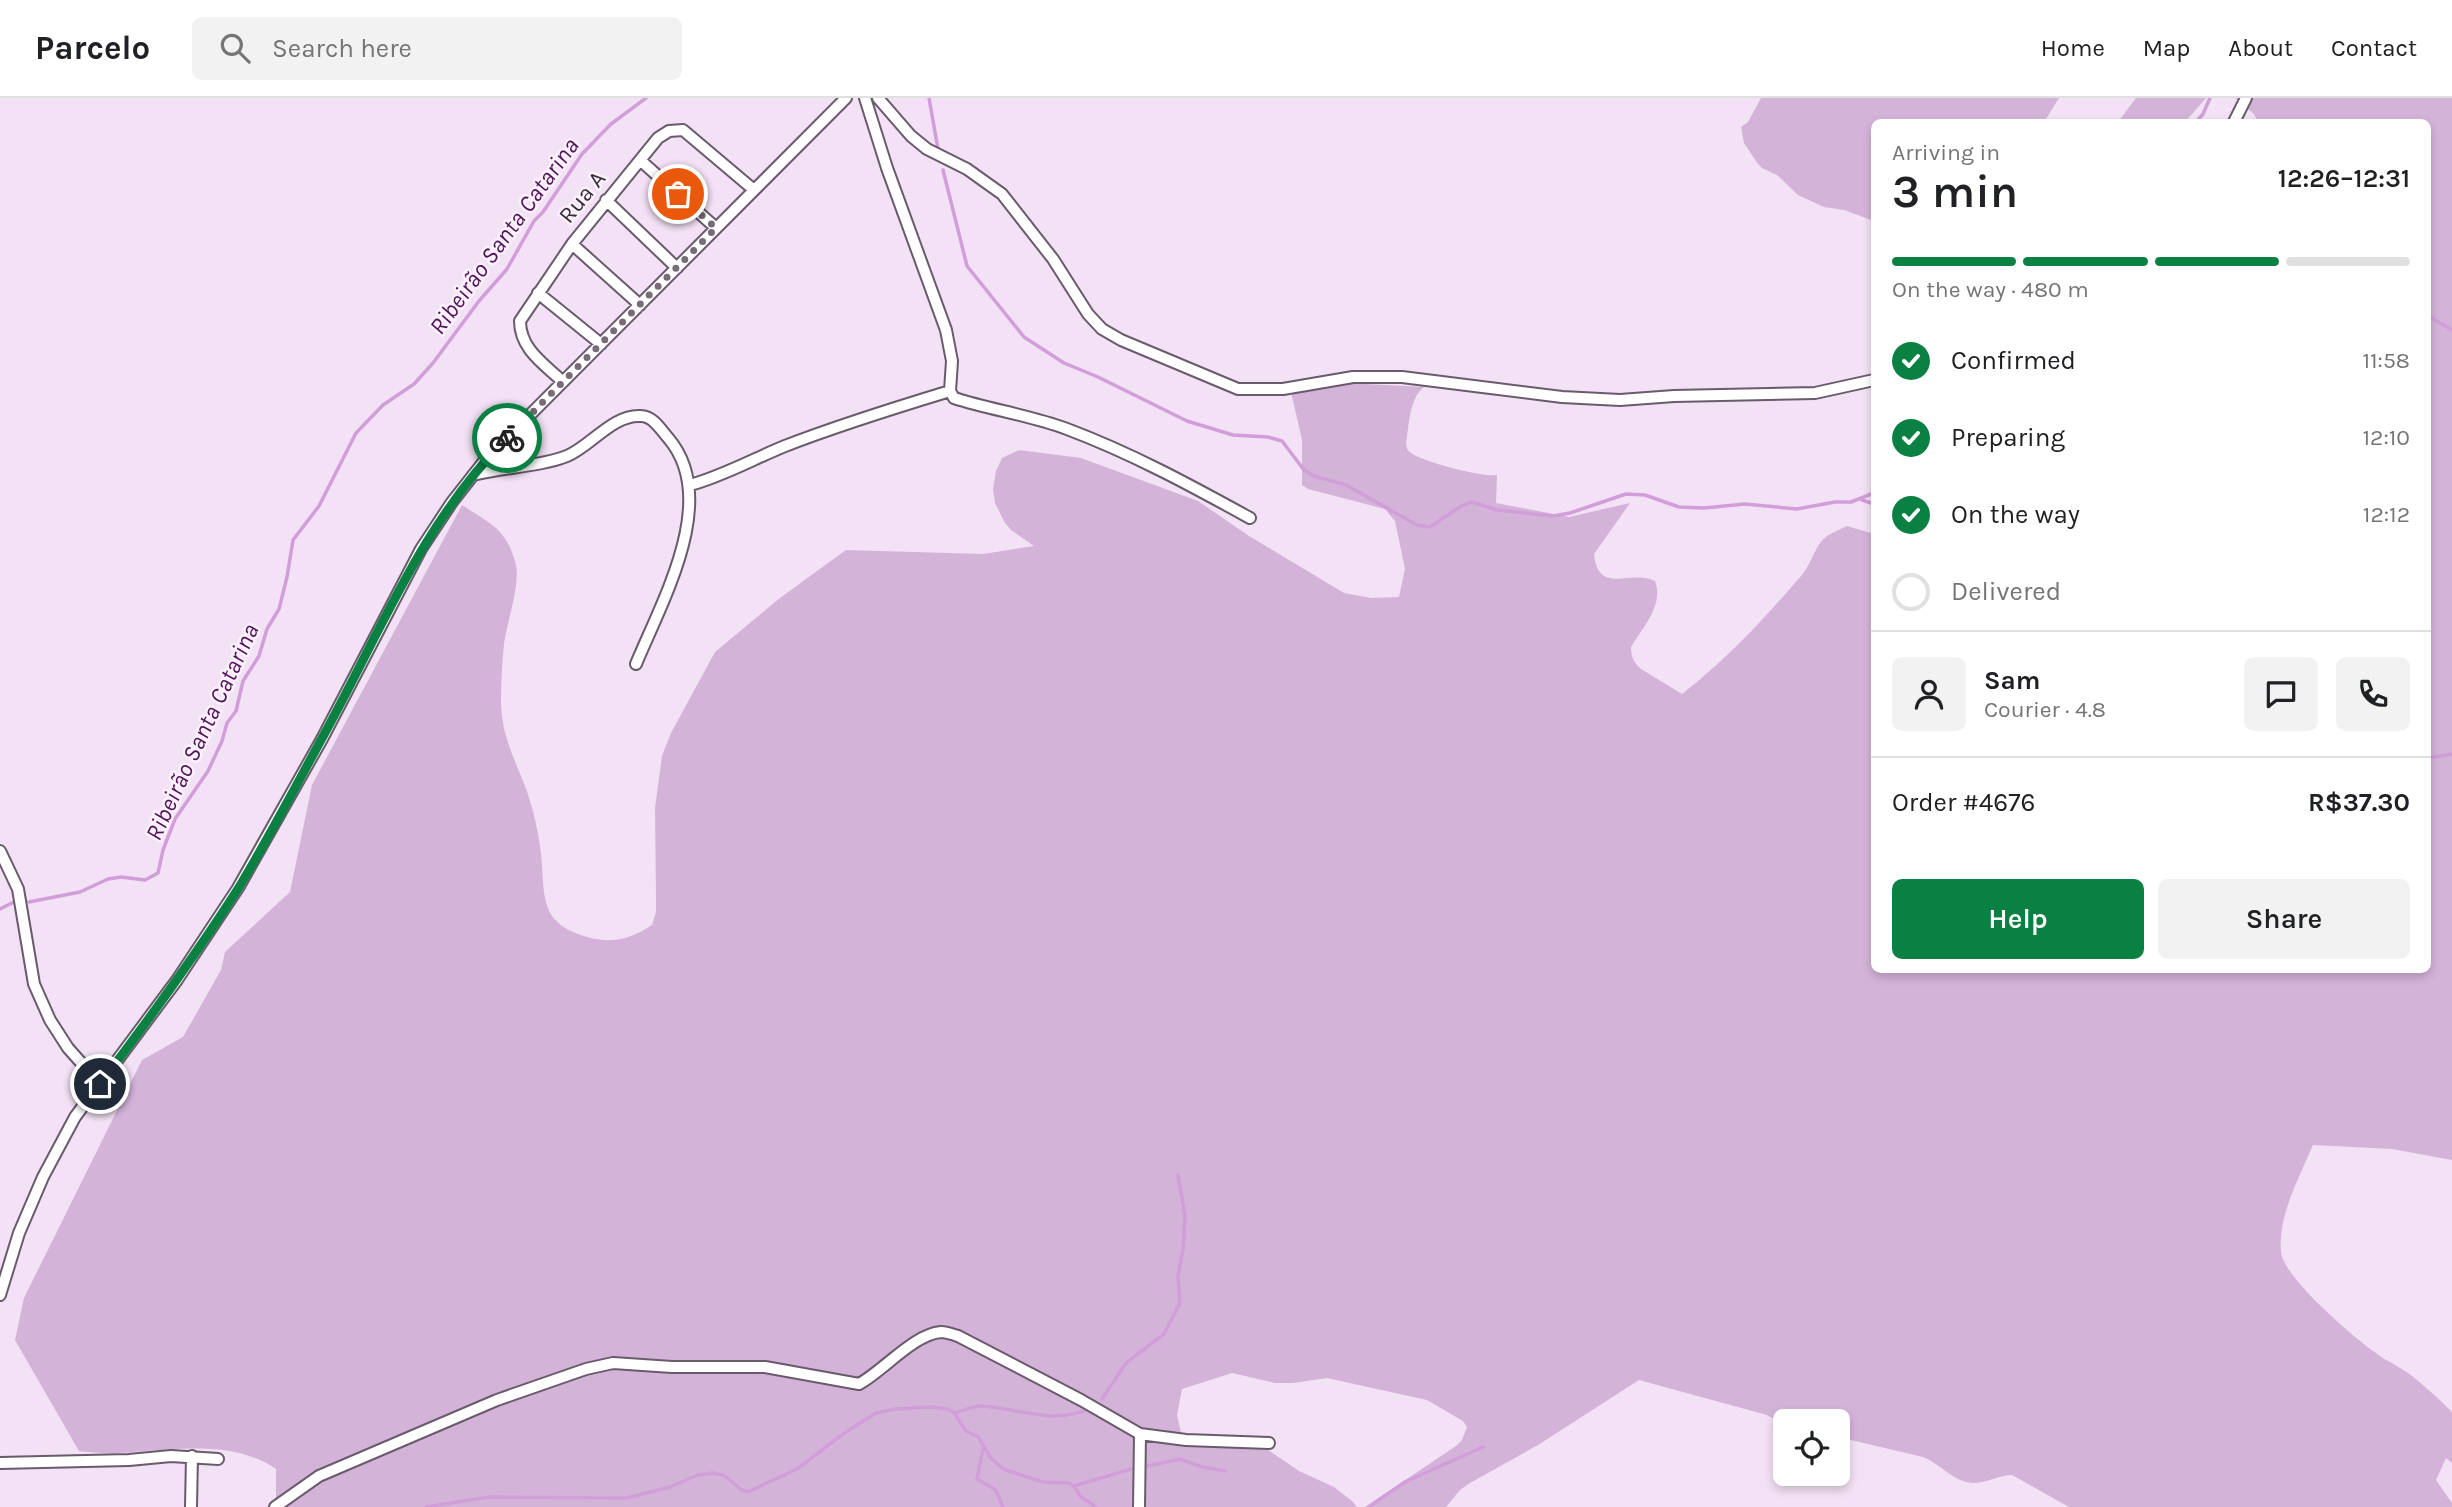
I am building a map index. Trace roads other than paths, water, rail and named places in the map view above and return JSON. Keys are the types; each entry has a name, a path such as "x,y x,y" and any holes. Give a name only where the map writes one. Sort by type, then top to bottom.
{"street":[{"path":"0,1295 19,1233 43,1177 75,1117 177,980 238,888 322,739 421,549 473,475 846,98"},
{"path":"865,98 887,168 946,330 952,361 950,391 954,398 1068,429 1157,467 1250,518"},
{"path":"878,98 911,136 927,149 967,169 1002,194 1053,259 1080,303 1102,329 1121,341 1238,389 1260,391 1353,377 1402,377 1562,397 1620,400 1674,396 1805,394 1871,381"},
{"path":"2236,119 2246,98"},
{"name":"Rua A","path":"563,382 527,348 520,332 520,321 572,244 658,138 670,131 683,130 754,190"},
{"path":"640,160 716,228"},
{"path":"606,200 677,268"},
{"path":"572,244 640,305"},
{"path":"538,293 601,344"},
{"path":"690,485 722,475 841,425 950,391"},
{"path":"473,475 566,456 617,422 633,416 644,415 655,422 674,445 690,485 687,534 636,664"},
{"path":"0,851 18,889 34,984 50,1020 68,1048 100,1084"},
{"path":"275,1507 319,1476 497,1400 586,1369 613,1363 672,1367 765,1367 859,1384 912,1345 928,1335 942,1332 957,1336 1081,1400 1140,1434 1186,1440 1269,1443"},
{"path":"1139,1507 1140,1434"},
{"path":"0,1462 129,1460 171,1455 218,1459"},
{"path":"191,1507 192,1456"}],"waterway":[{"name":"Ribeirão Santa Catarina","path":"29,902 80,892 108,879 121,877 145,880 158,873 163,850 175,819 208,771 227,723 236,711 243,681 259,656 267,629 279,609 293,540 319,506 356,433 383,405 414,384 433,363 479,301 507,269 534,221 582,154 611,124 646,98"},
{"path":"929,98 938,149"},
{"path":"2199,119 2210,98"},
{"path":"943,170 967,266 1024,337 1064,363 1187,421 1233,435 1268,437 1282,441 1304,470 1314,476 1346,485 1417,525 1430,527 1461,506 1472,502 1497,510 1553,516 1626,494 1645,495 1679,507 1704,508 1745,504 1797,509 1851,502 1871,494"},
{"path":"2431,317 2452,330"},
{"path":"1862,500 1871,503"},
{"path":"2431,757 2452,754"},
{"name":"Ribeirão Santa Catarina","path":"0,909 14,902"},
{"path":"1102,1399 1126,1363 1164,1334 1180,1303 1178,1276 1185,1216 1178,1175"},
{"path":"426,1507 489,1497 627,1498 670,1487 698,1475 713,1473 723,1475 748,1492 797,1469 876,1413 930,1407 948,1409 954,1413 981,1406 1063,1416 1090,1408"},
{"path":"954,1413 966,1431 978,1437 991,1458 1003,1469 1043,1482 1068,1483 1074,1486 1131,1469"},
{"path":"1369,1507 1405,1482 1483,1447"},
{"path":"983,1448 977,1479 996,1490 1003,1507"},
{"path":"1143,1467 1180,1459 1225,1471"},
{"path":"1074,1486 1080,1496 1096,1507"}]}
